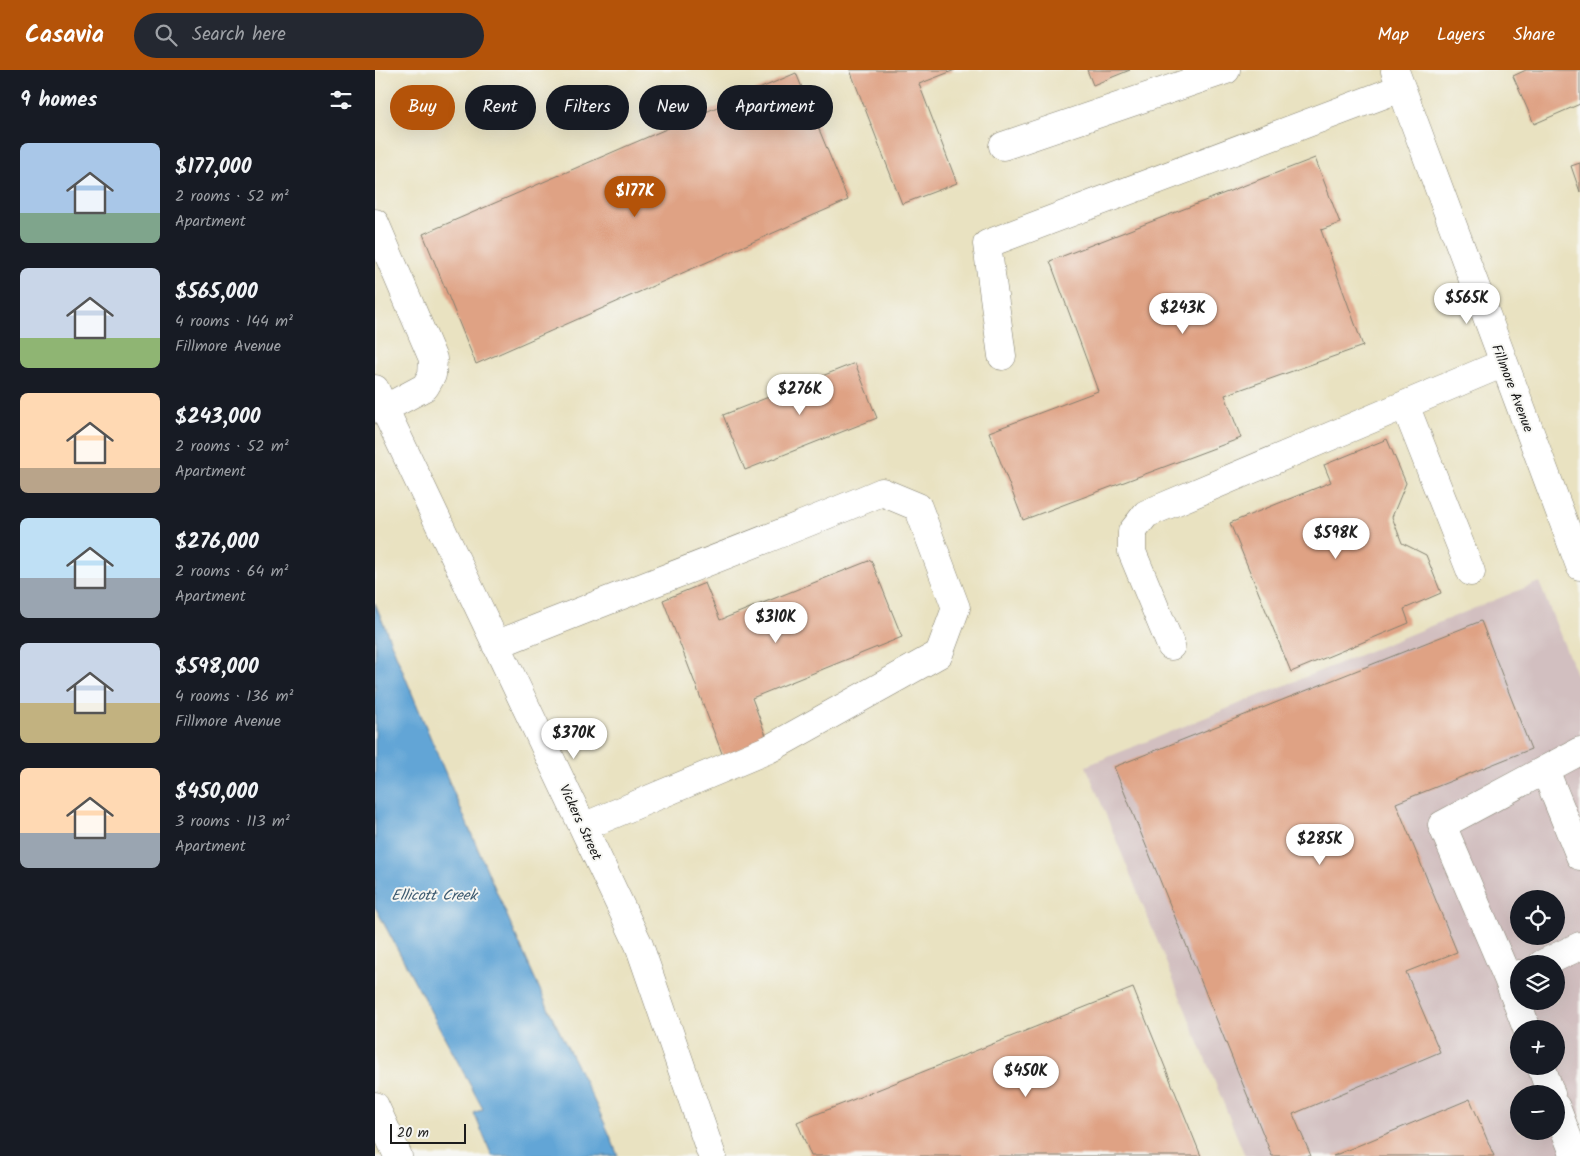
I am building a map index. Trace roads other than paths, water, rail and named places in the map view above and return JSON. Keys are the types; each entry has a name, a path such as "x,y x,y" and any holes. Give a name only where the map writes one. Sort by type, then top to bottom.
{"street":[{"path":"1003,146 1226,70"},
{"path":"1002,356 987,244 1398,79"},
{"name":"Fillmore Avenue","path":"1398,79 1580,566"},
{"path":"375,223 433,359 432,375 425,387 380,399"},
{"path":"1171,646 1132,552 1132,532 1146,514 1504,363"},
{"name":"Vickers Street","path":"380,399 639,945 712,1156"},
{"path":"1405,405 1471,572"},
{"path":"496,645 584,609 774,537 882,492 918,506 956,608 939,654 769,749 583,827"},
{"path":"1510,971 1442,825 1580,751"},
{"path":"1545,770 1580,856"},
{"path":"1561,955 1580,946"},
{"path":"375,1106 398,1156"},
{"path":"1565,1130 1575,1156"}],"water":[{"name":"Ellicott Creek","path":"375,603 498,895 550,1012 610,1135 618,1156 492,1156 474,1113 483,1109 375,907"}]}
